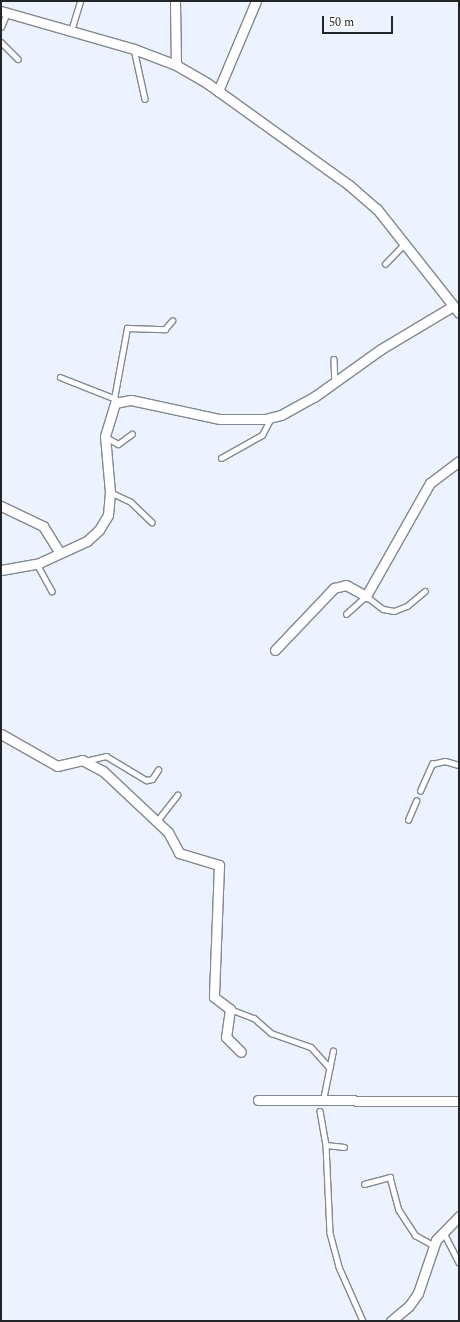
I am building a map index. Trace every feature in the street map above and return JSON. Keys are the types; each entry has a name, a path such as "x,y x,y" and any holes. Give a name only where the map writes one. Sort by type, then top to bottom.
{"street":[{"path":"175,1 176,65"},
{"path":"218,91 256,1"},
{"path":"1,570 37,564 87,541 99,530 108,515 110,492 105,436 111,407 116,400 220,419 271,418 335,383 381,349 456,309 377,209 349,185 218,91 176,65 134,49 4,12"},
{"path":"275,650 334,588 346,585 366,596 430,484 459,461"},
{"path":"1,506 43,526 60,553"},
{"path":"1,734 57,766 85,760 103,771 157,821 179,853 214,862 220,867 214,994 216,1000 230,1009 226,1037 241,1052"},
{"path":"258,1100 320,1104 459,1101"},
{"path":"390,1321 409,1306 418,1293 433,1245 443,1231 459,1216"}],"lane":[{"path":"71,31 80,1"},
{"path":"1,27 4,12"},
{"path":"1,42 18,59"},
{"path":"134,49 145,99"},
{"path":"385,264 404,244"},
{"path":"60,377 116,400 127,328 165,329 172,321"},
{"path":"334,359 335,383"},
{"path":"221,458 262,435 271,418"},
{"path":"105,436 118,444 132,434"},
{"path":"110,492 131,502 152,522"},
{"path":"37,564 52,591"},
{"path":"346,614 366,596 383,609 394,611 407,606 425,591"},
{"path":"85,760 106,756 146,780 152,779 158,770"},
{"path":"420,791 432,764 445,761 459,765"},
{"path":"157,821 177,795"},
{"path":"408,820 416,801"},
{"path":"230,1009 254,1018 271,1033 310,1046 330,1068"},
{"path":"333,1051 320,1104 326,1146 330,1233 339,1267 363,1321"},
{"path":"326,1146 344,1147"},
{"path":"364,1184 390,1177 398,1210 415,1235 433,1245"},
{"path":"443,1231 459,1262"}]}
